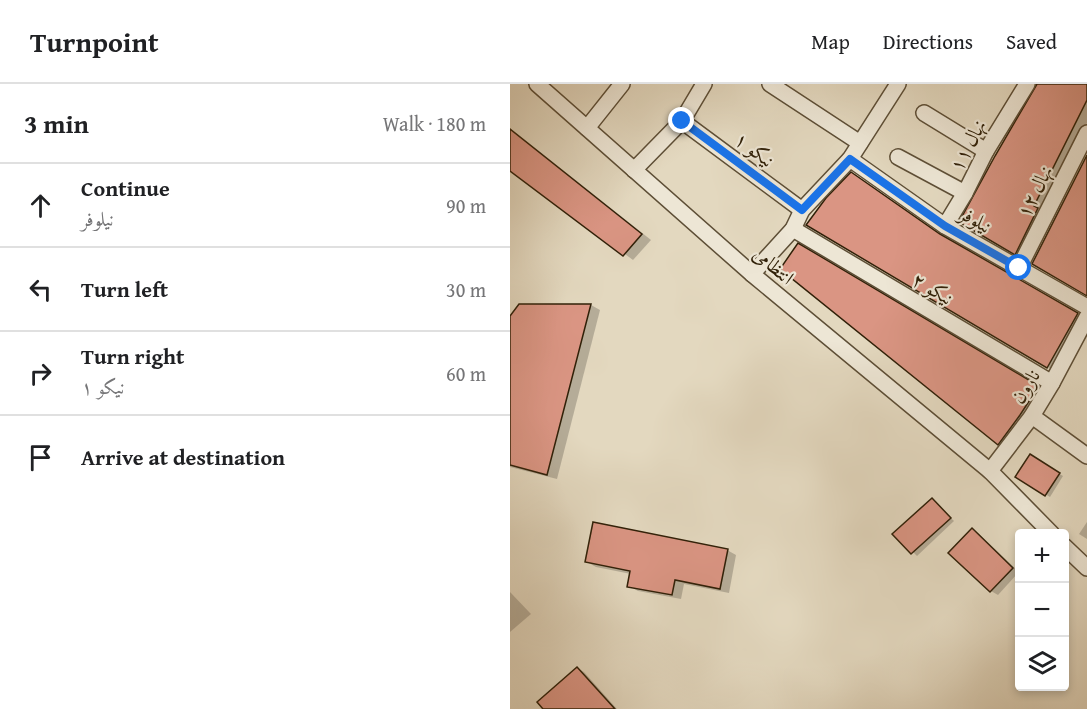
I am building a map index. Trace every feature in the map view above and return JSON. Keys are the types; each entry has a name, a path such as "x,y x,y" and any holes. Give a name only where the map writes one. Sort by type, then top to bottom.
{"street":[{"name":"انتظامی","path":"537,84 752,274 990,471 1047,529"},
{"path":"587,128 622,84"},
{"path":"634,171 682,121 704,84"},
{"path":"770,84 860,143"},
{"path":"752,274 793,229 802,210 850,159 898,84"},
{"name":"نهال ۱۱","path":"945,226 986,151 1027,84"},
{"path":"924,113 986,151"},
{"name":"نیکو ۱","path":"682,121 802,210"},
{"name":"نهال ۱۲","path":"1019,268 1087,133"},
{"path":"898,158 965,193"},
{"name":"نیلوفر","path":"850,159 945,226 1087,307"},
{"name":"نیکو ۲","path":"793,229 1052,383"},
{"name":"نارون","path":"990,471 1032,416 1087,317"},
{"path":"1032,416 1087,456"},
{"path":"1069,550 1087,568"}],"building":[{"path":"1037,84 1087,84 1087,100 1034,206 1038,208 1015,255 959,222"},
{"path":"510,129 642,234 623,256 510,171"},
{"path":"1087,155 1087,296 1032,264"},
{"path":"851,172 940,234 1078,313 1047,368 806,225 826,198"},
{"path":"798,243 1039,386 998,445 780,269"},
{"path":"519,304 591,304 547,475 510,465 510,316"},
{"path":"1030,454 1060,473 1045,496 1015,477"},
{"path":"932,498 951,518 911,554 892,534"},
{"path":"593,522 728,549 720,589 675,580 672,595 627,587 630,571 585,562"},
{"path":"972,528 1013,568 990,592 948,553"},
{"path":"577,667 615,709 543,709 537,702"}],"route":[{"path":"682,121 802,210 850,159 945,226 1019,268"}]}
